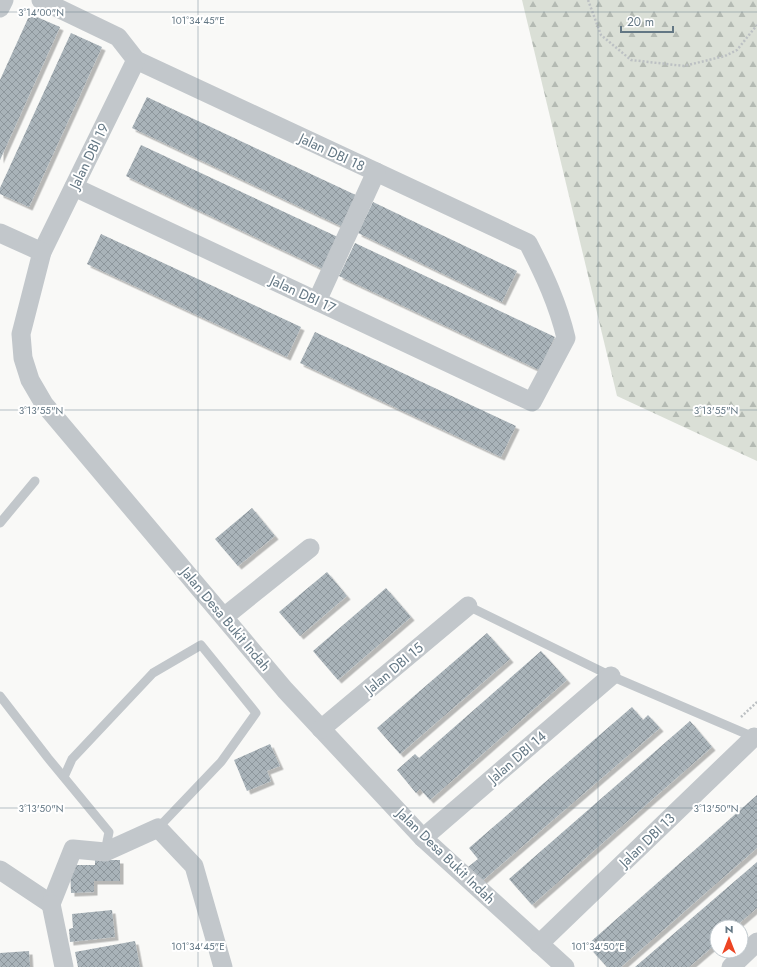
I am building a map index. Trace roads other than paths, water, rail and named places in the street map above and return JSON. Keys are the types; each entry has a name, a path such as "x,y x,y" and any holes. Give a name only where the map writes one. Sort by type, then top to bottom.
{"street":[{"path":"0,8 4,0"},
{"path":"41,0 118,38 136,60"},
{"name":"Jalan DBI 18","path":"136,60 528,244 550,287 566,338 532,402"},
{"name":"Jalan DBI 19","path":"42,252 136,60"},
{"path":"317,301 376,172"},
{"name":"Jalan DBI 17","path":"74,187 532,402"},
{"path":"0,233 42,252"},
{"name":"Jalan Desa Bukit Indah","path":"42,252 21,334 23,358 30,380 44,404 285,690 320,729 423,838 565,967"},
{"path":"224,617 310,548"},
{"name":"Jalan DBI 15","path":"320,729 468,606"},
{"name":"Jalan DBI 14","path":"423,838 611,676"},
{"name":"Jalan DBI 13","path":"539,944 755,738"},
{"path":"64,967 51,904 73,848 105,852 158,828 194,866 223,967"},
{"path":"0,870 51,904"},
{"path":"731,967 757,942"}],"lane":[{"path":"0,523 35,481"},
{"path":"468,606 611,676 755,738"},
{"path":"64,778 72,759 154,673 201,645 256,713 222,762 158,828"},
{"path":"0,696 64,778 109,832 105,852"}]}
